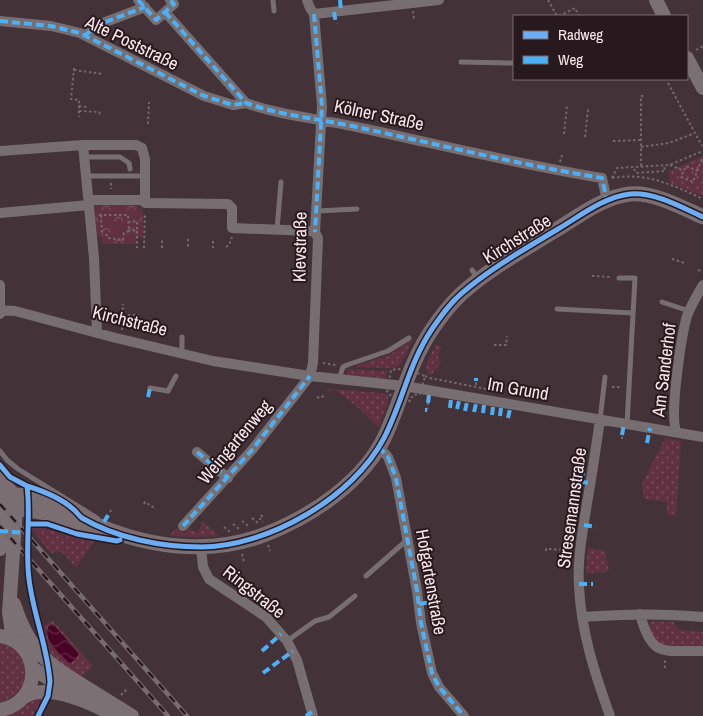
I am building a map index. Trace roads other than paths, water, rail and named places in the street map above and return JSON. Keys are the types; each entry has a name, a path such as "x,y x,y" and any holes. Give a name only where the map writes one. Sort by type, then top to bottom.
{"main road":[{"path":"656,0 664,15"},
{"path":"688,60 703,88"},
{"name":"Kirchstraße","path":"404,386 421,346 438,321 475,275 524,250 608,200 631,194 646,195 700,213"},
{"path":"8,496 28,495 42,498 109,531 161,544 202,547 226,545 260,536 305,515 325,502 358,473 379,447 390,425 404,386"},
{"path":"0,549 8,496"},
{"path":"8,496 11,596 7,638 26,652 32,668 31,683 24,697"},
{"path":"11,596 21,626 35,649 56,669 132,716"},
{"path":"32,668 48,678 94,693"},
{"path":"0,710 12,706 24,697 38,693 53,693 86,702 115,716"}],"street":[{"path":"86,35 95,26 142,4 156,20 174,4 170,0"},
{"path":"307,0 314,14 439,0"},
{"path":"165,12 246,103"},
{"name":"Klevstraße","path":"310,376 318,238 316,232 322,106 314,14"},
{"name":"Alte Poststraße","path":"0,21 51,26 86,35 204,96 233,105 246,103"},
{"name":"Kölner Straße","path":"246,103 548,169 602,178 608,200"},
{"path":"80,143 85,157 94,258 97,332"},
{"path":"0,151 80,143 136,145 142,148 145,159 145,202"},
{"path":"0,213 89,203 228,204 232,208 232,228 316,232"},
{"path":"0,285 0,312"},
{"name":"Am Sanderhof","path":"677,432 674,422 682,337 689,311 703,285"},
{"name":"Kirchstraße","path":"0,312 15,311 213,361 310,376 404,386"},
{"name":"Weingartenweg","path":"183,526 228,478 310,376"},
{"name":"Im Grund","path":"404,386 703,437"},
{"name":"Stresemannstraße","path":"600,420 580,550 579,584 582,617 592,662 610,716"},
{"name":"Hofgartenstraße","path":"379,447 386,454 392,466 432,673 439,687 464,716"},
{"path":"197,452 228,478"},
{"name":"Ringstraße","path":"202,547 203,567 209,579 266,617 287,641 297,660 313,716"},
{"path":"640,614 651,643 658,649 668,651 703,651"},
{"path":"582,617 640,614 703,617"}],"lane":[{"path":"273,0 274,11"},
{"path":"461,62 513,63"},
{"path":"85,157 120,157 129,163 130,169"},
{"path":"86,176 144,176"},
{"path":"277,229 280,182"},
{"path":"317,211 357,209"},
{"path":"619,278 635,278 627,424"},
{"path":"662,302 689,311"},
{"path":"557,309 634,313"},
{"path":"182,337 182,354"},
{"path":"339,379 343,367 355,361 388,351 409,338"},
{"path":"150,388 168,391 176,376"},
{"path":"600,420 605,377"},
{"path":"0,451 13,465 101,520 109,531"},
{"path":"366,576 407,540"},
{"path":"287,641 315,621 329,617 355,596"}],"water":[{"path":"51,625 55,626 78,653 78,656 71,663 50,642 47,632 48,627"}],"railway":[{"path":"0,504 187,716"},
{"path":"0,526 168,716"}]}
